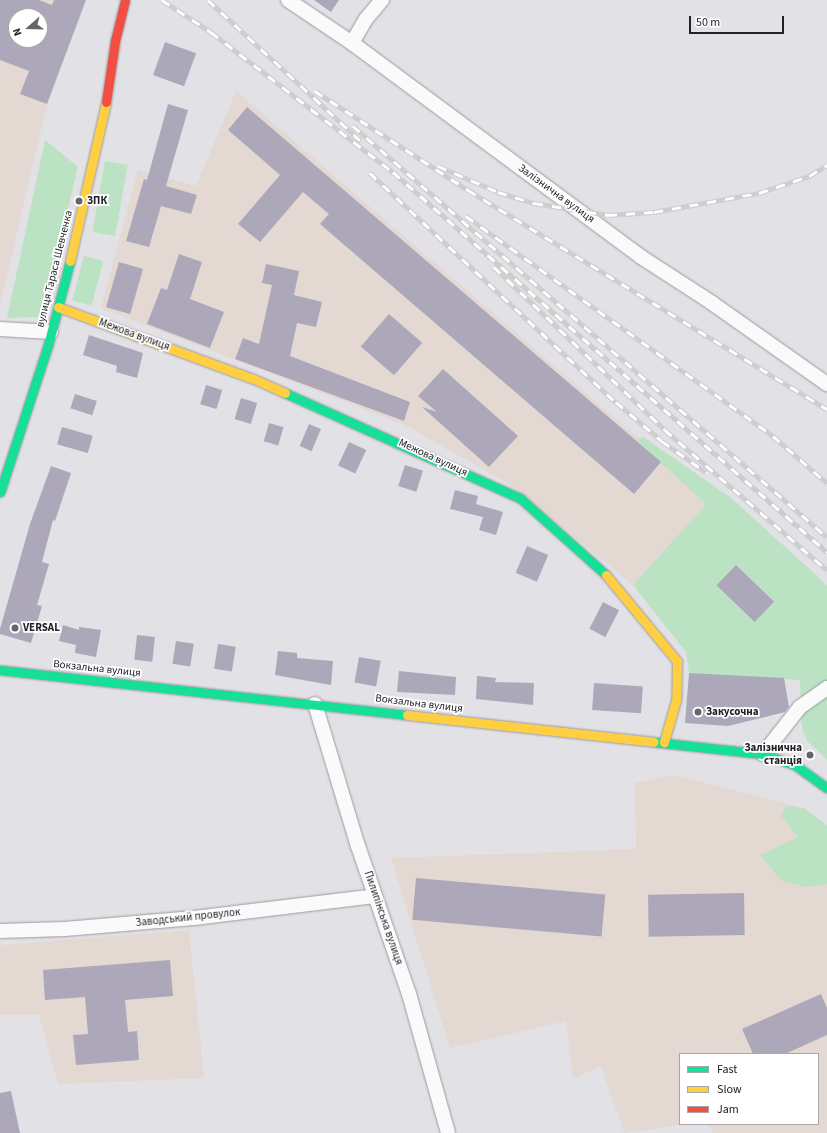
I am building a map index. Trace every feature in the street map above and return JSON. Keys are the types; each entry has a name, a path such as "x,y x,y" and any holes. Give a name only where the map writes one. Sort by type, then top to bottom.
{"street":[{"name":"вулиця Тараса Шевченка","path":"0,492 58,307 107,98 115,41 125,0"},
{"name":"Залізнична вулиця","path":"288,0 352,43 641,257 712,303 827,384"},
{"path":"352,43 366,19 382,0"},
{"name":"Межова вулиця","path":"58,307 254,379 520,498 599,567 677,661 676,700 664,742"},
{"path":"0,329 51,332"},
{"name":"Вокзальна вулиця","path":"0,670 763,754 795,765 827,788"},
{"path":"763,754 800,707 827,688"},
{"name":"Пилипінська вулиця","path":"316,704 375,896 411,1001 448,1133"},
{"name":"Заводський провулок","path":"0,931 65,929 194,918 375,896"}],"shaded area":[{"path":"0,0 80,0 47,104 0,306"},
{"path":"236,91 639,439 706,504 633,585 506,482 405,425 101,308 138,170 196,186"},
{"path":"675,775 799,807 827,830 827,1133 713,1133 709,1125 819,1125 819,1053 679,1053 679,1125 624,1133 601,1066 573,1079 566,1021 450,1048 391,858 636,849 635,783"},
{"path":"189,930 204,1078 58,1084 39,1015 0,1015 0,945"}],"green space":[{"path":"45,140 78,167 41,317 7,318"},
{"path":"105,161 128,165 115,236 92,232"},
{"path":"84,256 103,261 91,306 72,300"},
{"path":"643,437 730,497 827,585 827,760 807,741 802,728 800,680 689,673 686,652 633,585 706,504 636,440"},
{"path":"786,806 804,808 827,825 827,884 807,887 782,881 760,855 798,837 781,816"}],"building":[{"path":"0,0 39,0 52,5 54,0 86,0 47,104 20,94 29,71 0,60"},
{"path":"314,0 339,0 331,12"},
{"path":"165,42 196,53 184,86 153,75"},
{"path":"168,104 188,110 166,186 197,195 191,214 161,206 149,247 126,241 144,179 147,180"},
{"path":"247,107 661,462 634,494 320,224 329,214 303,192 260,242 238,224 280,175 228,130"},
{"path":"179,254 202,262 190,299 224,312 210,348 147,324 161,288 167,290"},
{"path":"119,262 143,269 130,314 106,307"},
{"path":"266,264 299,271 294,295 322,302 316,327 297,323 290,356 410,402 404,421 235,359 243,338 259,344 272,285 262,283"},
{"path":"389,314 422,343 394,375 361,346"},
{"path":"89,335 143,353 137,378 116,372 117,366 83,355"},
{"path":"443,369 518,436 489,467 422,407 437,412 418,396"},
{"path":"206,385 222,390 216,409 200,404"},
{"path":"75,394 97,401 92,415 70,408"},
{"path":"241,398 257,403 251,424 235,419"},
{"path":"269,423 283,427 278,445 264,441"},
{"path":"309,424 321,429 312,451 300,446"},
{"path":"62,427 93,436 88,453 57,444"},
{"path":"349,442 366,450 355,474 338,466"},
{"path":"405,465 423,471 416,492 398,486"},
{"path":"51,466 71,473 55,521 53,520 42,562 49,564 37,605 42,606 31,643 0,634 0,629 30,524"},
{"path":"455,490 478,496 476,504 503,512 496,535 479,530 483,517 450,509"},
{"path":"527,546 548,555 537,582 516,573"},
{"path":"736,565 774,602 755,622 717,585"},
{"path":"603,602 619,610 605,637 589,629"},
{"path":"63,625 79,630 79,627 101,630 96,657 75,653 76,645 59,641"},
{"path":"137,635 155,637 152,662 134,660"},
{"path":"176,641 194,644 190,667 172,664"},
{"path":"218,644 236,647 232,672 214,669"},
{"path":"278,651 297,653 297,658 333,661 331,685 275,675"},
{"path":"359,657 381,661 376,686 354,683"},
{"path":"399,671 456,677 455,695 397,692"},
{"path":"689,673 784,678 789,707 785,712 728,726 685,723"},
{"path":"477,676 496,678 495,682 534,683 533,705 476,699"},
{"path":"594,683 643,686 641,713 592,710"},
{"path":"416,878 605,895 602,936 412,920"},
{"path":"744,893 745,935 649,937 648,895"},
{"path":"170,960 173,996 125,1000 128,1032 137,1031 139,1060 76,1065 73,1035 88,1034 85,997 45,1000 43,970"},
{"path":"821,994 827,1008 827,1035 787,1053 753,1053 742,1029"},
{"path":"11,1091 20,1133 0,1133 0,1093"}],"railway":[{"path":"162,0 211,32 393,172 827,552"},
{"path":"208,0 361,141"},
{"path":"315,91 468,190 827,409"},
{"path":"353,126 827,537"},
{"path":"438,166 498,192 534,203 608,215 654,212 759,193 809,176 827,165"},
{"path":"370,173 616,402 662,441 707,473"},
{"path":"466,216 773,436 827,483"},
{"path":"494,267 665,430 827,570"}],"traffic: fast":[{"path":"0,492 48,345 70,261"},
{"path":"285,393 520,498 606,575"},
{"path":"0,670 407,715"},
{"path":"654,742 763,754 795,765 827,788"}],"traffic: slow":[{"path":"70,261 106,102"},
{"path":"58,307 254,379 285,393"},
{"path":"606,575 677,661 676,700 664,742"},
{"path":"407,715 654,742"}],"traffic: jam":[{"path":"106,102 115,41 125,0"}],"place":[{"name":"ЗПК","path":"79,201"},
{"name":"VERSAL","path":"15,628"},
{"name":"Закусочна","path":"698,712"},
{"name":"Залізнична станція","path":"810,755"}]}
